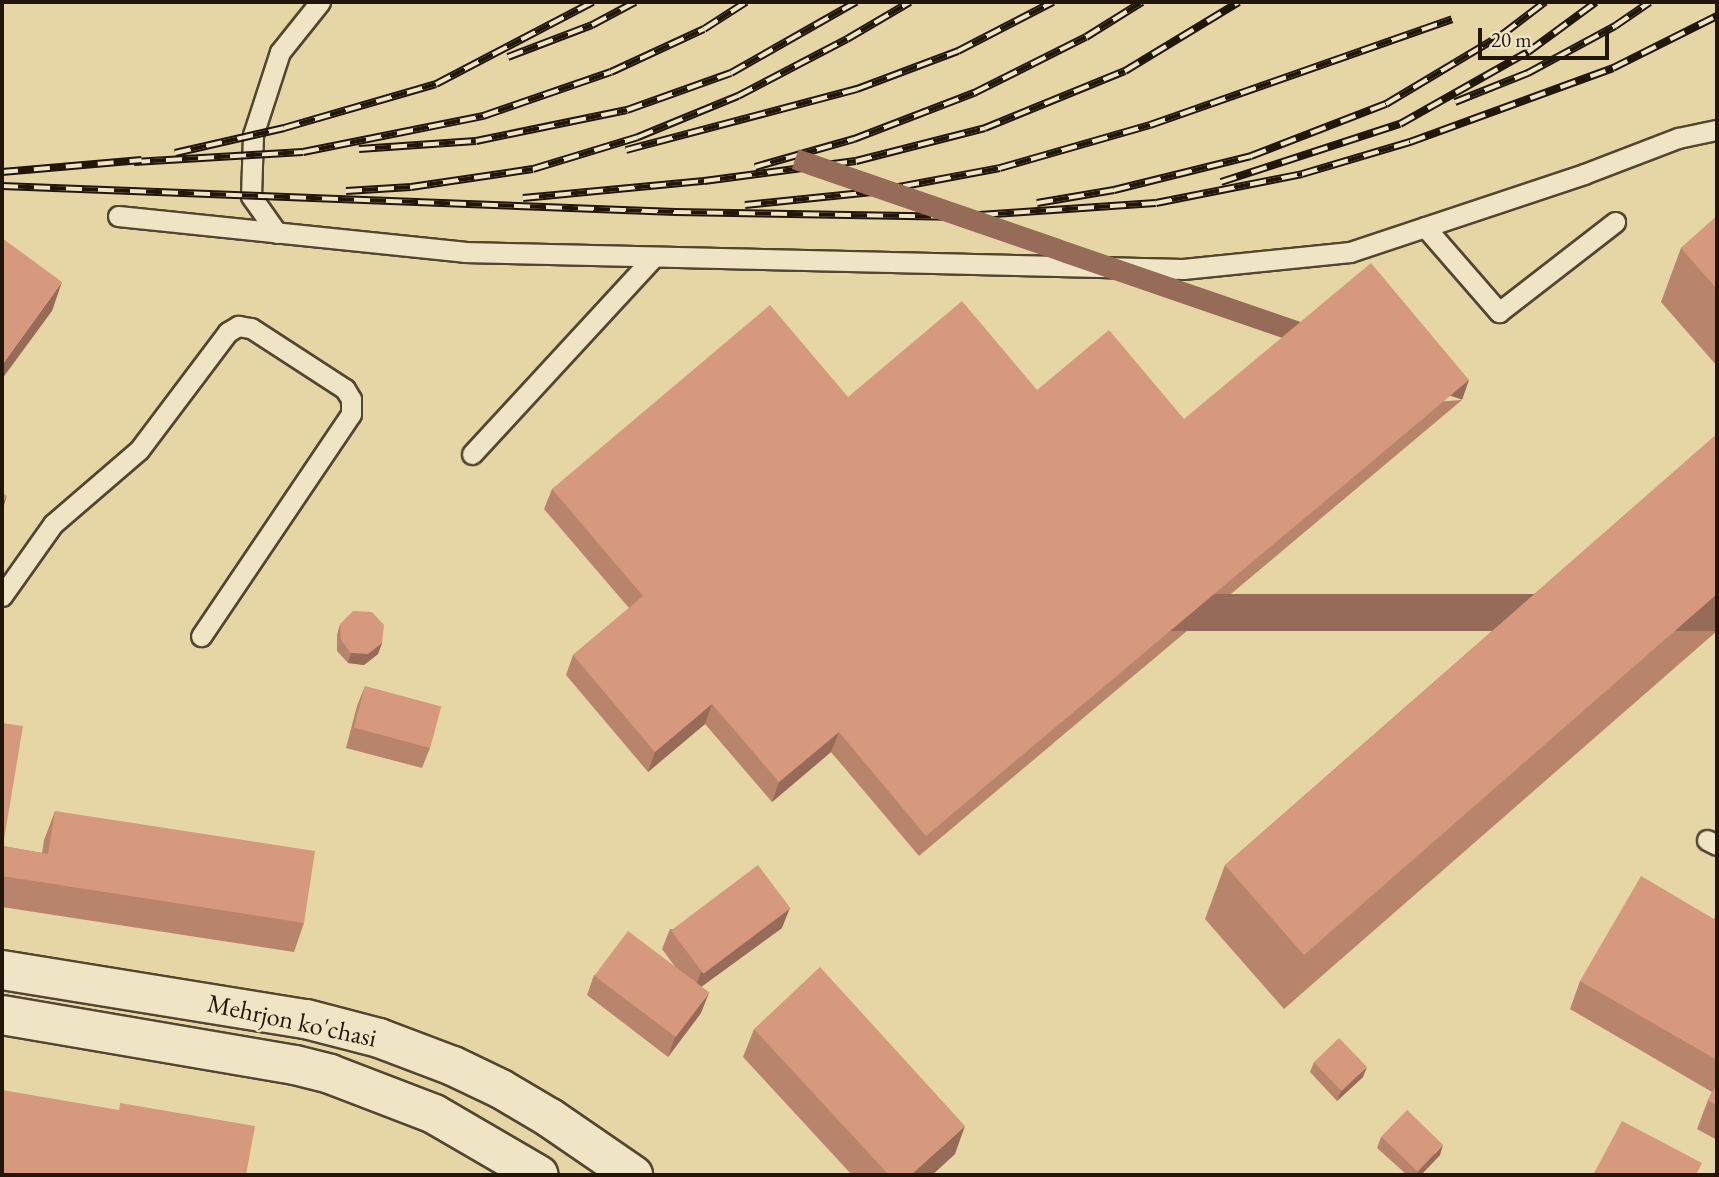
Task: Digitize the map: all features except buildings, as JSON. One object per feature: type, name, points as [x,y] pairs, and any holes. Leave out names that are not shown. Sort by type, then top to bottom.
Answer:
[{"type":"main road","name":"Mehrjon ko'chasi","points":[[2,970],[306,1019],[379,1038],[453,1066],[501,1090],[550,1118],[634,1175]]},
{"type":"main road","name":"Mehrjon ko'chasi","points":[[2,1015],[295,1065],[330,1074],[434,1114],[539,1175]]},
{"type":"lane","points":[[277,233],[251,196],[253,135],[280,52],[320,2]]},
{"type":"lane","points":[[118,216],[464,252],[1183,269],[1350,252],[1584,174],[1678,138],[1717,130]]},
{"type":"lane","points":[[1425,228],[1499,312],[1615,222]]},
{"type":"lane","points":[[472,454],[654,257]]},
{"type":"lane","points":[[2,596],[53,524],[139,450],[228,332],[238,326],[251,328],[345,388],[351,399],[351,414],[201,636]]},
{"type":"railway","points":[[175,153],[284,128],[436,84],[593,2]]},
{"type":"railway","points":[[508,57],[592,25],[635,2]]},
{"type":"railway","points":[[134,162],[303,152],[483,116],[611,72],[704,29],[746,2]]},
{"type":"railway","points":[[359,149],[476,141],[627,110],[731,73],[856,2]]},
{"type":"railway","points":[[346,191],[411,187],[533,169],[638,137],[738,96],[847,39],[910,2]]},
{"type":"railway","points":[[626,150],[857,89],[958,51],[1053,2]]},
{"type":"railway","points":[[755,167],[854,139],[974,93],[1086,37],[1142,2]]},
{"type":"railway","points":[[523,198],[704,181],[856,161],[985,128],[1125,71],[1239,2]]},
{"type":"railway","points":[[1037,203],[1114,190],[1251,156],[1386,104],[1503,34],[1545,2]]},
{"type":"railway","points":[[1221,182],[1400,124],[1528,52],[1596,2]]},
{"type":"railway","points":[[1455,102],[1528,73],[1615,26],[1650,2]]},
{"type":"railway","points":[[2,186],[675,212],[950,217],[1156,203],[1302,174],[1410,142],[1613,68],[1717,16]]},
{"type":"railway","points":[[745,205],[872,192],[1000,168],[1150,125],[1452,19]]},
{"type":"railway","points":[[2,172],[141,160]]}]
